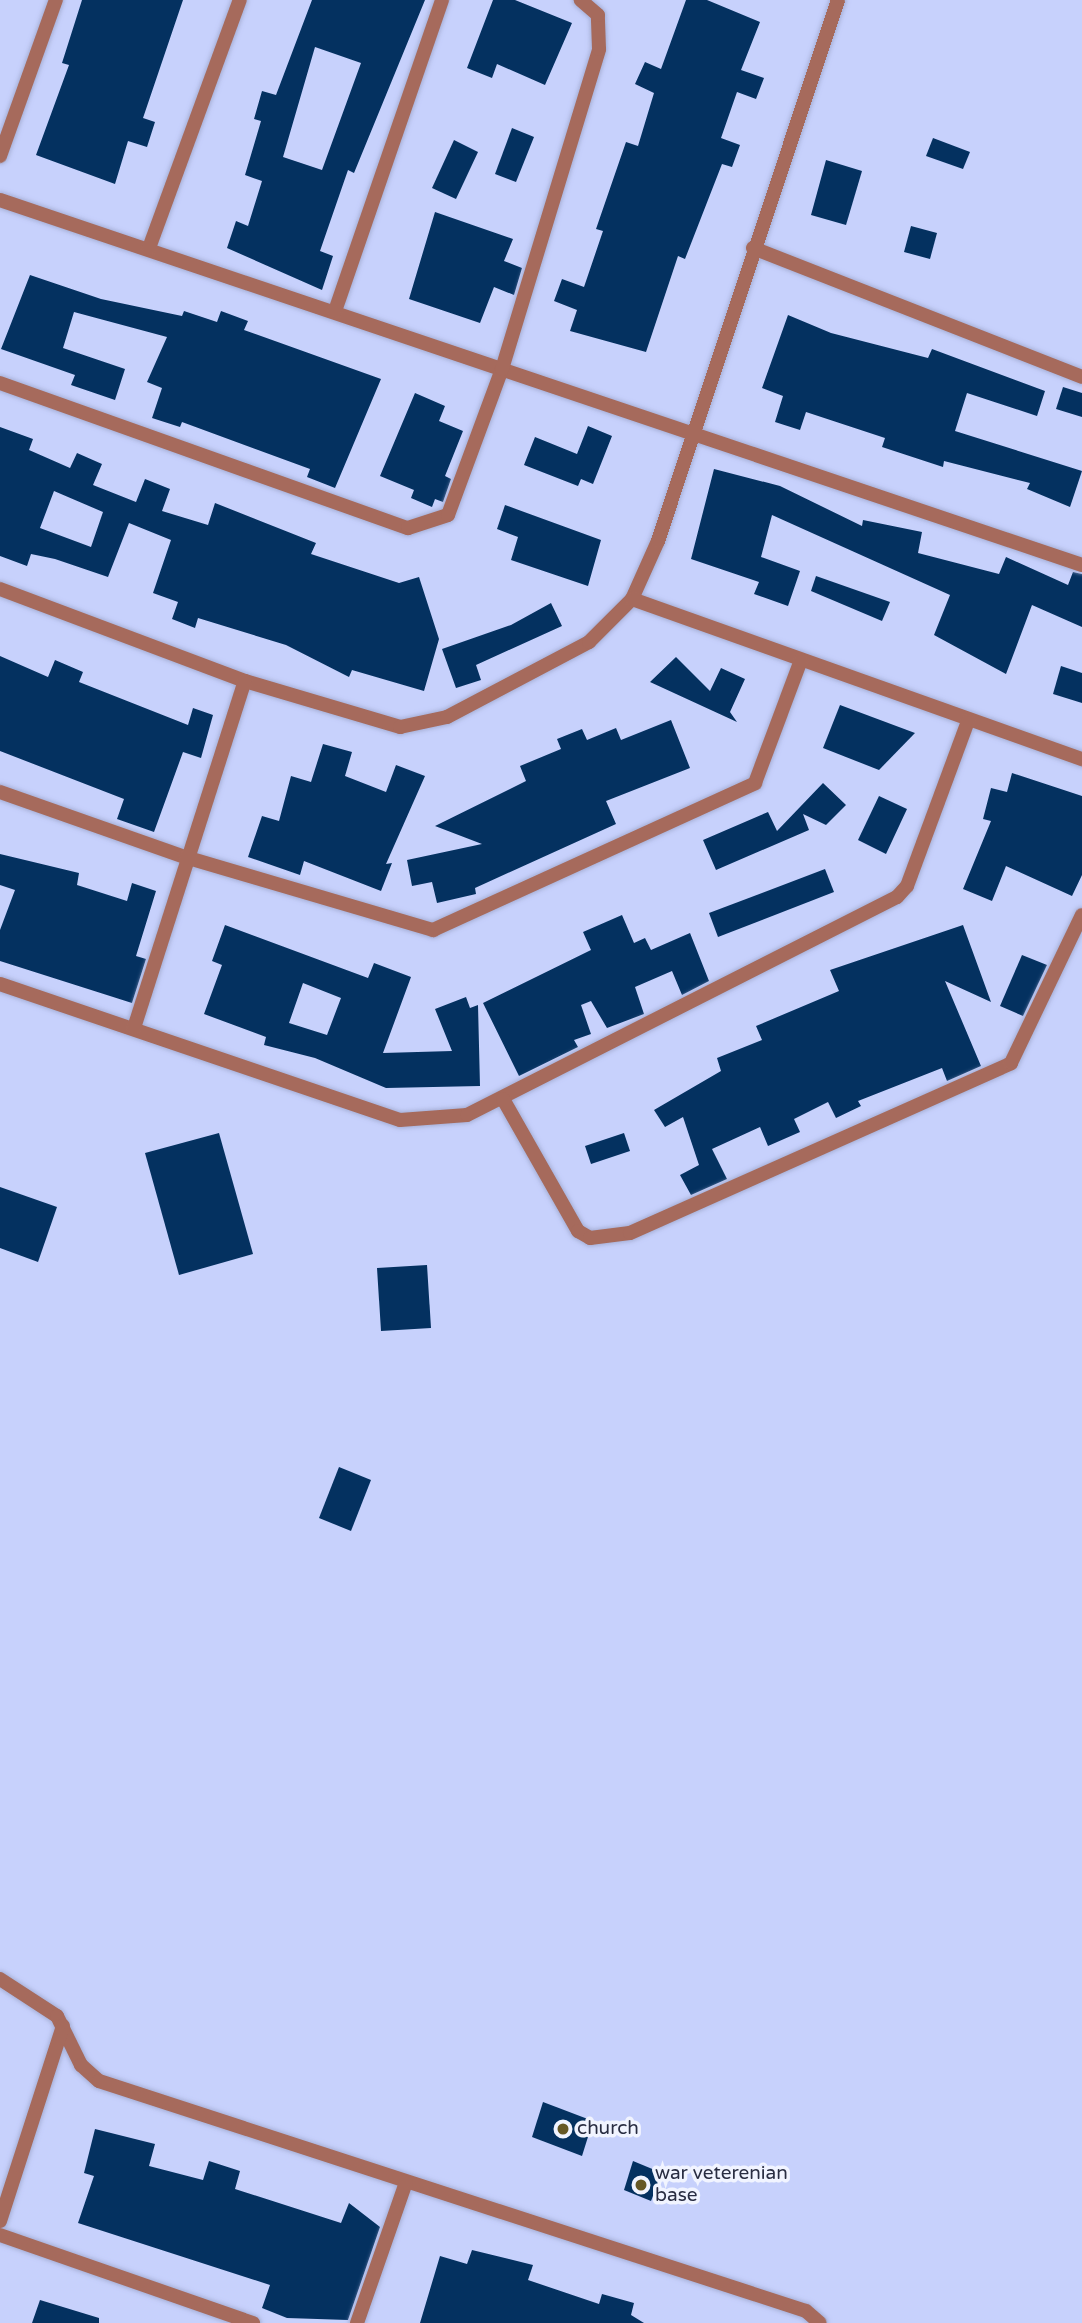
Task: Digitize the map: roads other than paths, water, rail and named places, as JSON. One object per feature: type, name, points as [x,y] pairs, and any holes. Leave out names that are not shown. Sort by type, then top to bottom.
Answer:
[{"type":"street","points":[[0,156],[56,0]]},
{"type":"street","points":[[149,248],[240,0]]},
{"type":"street","points":[[335,312],[442,0]]},
{"type":"street","points":[[0,383],[408,528],[448,515],[502,369],[601,38],[598,15],[581,0]]},
{"type":"street","points":[[0,589],[245,681],[400,727],[424,725],[589,642],[632,599],[658,541],[753,248],[838,0]]},
{"type":"street","points":[[0,200],[502,369],[694,429],[1082,565]]},
{"type":"street","points":[[753,248],[1082,377]]},
{"type":"street","points":[[632,599],[968,721],[1082,759]]},
{"type":"street","points":[[0,792],[185,857],[425,929],[449,925],[755,783],[802,660]]},
{"type":"street","points":[[134,1028],[185,857],[245,681]]},
{"type":"street","points":[[0,984],[400,1120],[451,1119],[503,1099],[897,897],[907,886],[968,721]]},
{"type":"street","points":[[503,1099],[578,1231],[590,1238],[630,1233],[1011,1063],[1082,915]]},
{"type":"street","points":[[0,1979],[33,1996],[62,2026],[81,2065],[99,2081],[806,2311],[820,2323]]},
{"type":"street","points":[[0,2221],[62,2026]]},
{"type":"street","points":[[357,2323],[406,2182]]},
{"type":"street","points":[[0,2235],[253,2323]]},
{"type":"place","name":"church","points":[[563,2129]]},
{"type":"place","name":"war veterenian base","points":[[641,2185]]}]
